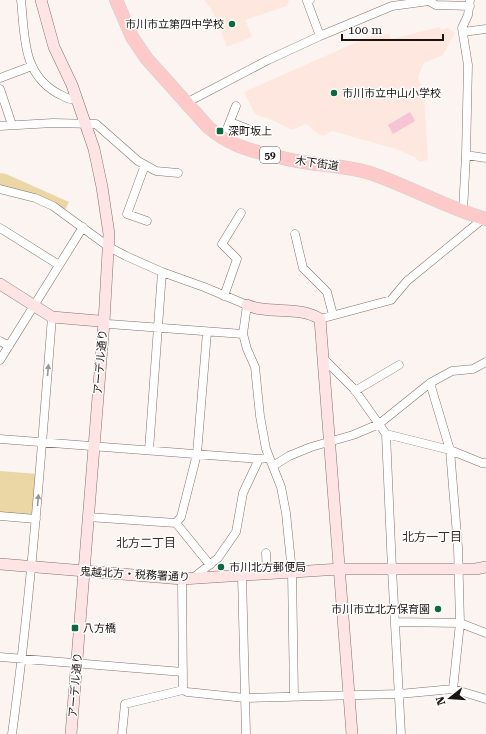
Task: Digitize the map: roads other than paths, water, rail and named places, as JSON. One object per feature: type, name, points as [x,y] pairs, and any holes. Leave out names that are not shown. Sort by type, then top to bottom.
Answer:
[{"type":"main road","name":"木下街道","points":[[116,0],[132,37],[147,59],[208,128],[223,139],[244,149],[300,162],[352,168],[371,173],[462,211],[485,218]]},
{"type":"street","points":[[21,0],[27,53],[35,73],[48,87],[71,100],[77,99]]},
{"type":"street","name":"アーデル通り","points":[[41,0],[54,47],[72,85],[94,149],[102,187],[109,234],[104,322],[71,734]]},
{"type":"street","points":[[310,0],[307,1],[320,36]]},
{"type":"street","points":[[186,103],[268,60],[320,36],[392,6],[404,2],[429,0],[436,5],[470,3],[468,15],[462,28],[468,65],[466,155],[462,211]]},
{"type":"street","points":[[463,32],[486,29]]},
{"type":"street","points":[[0,78],[32,66]]},
{"type":"street","points":[[0,88],[12,124]]},
{"type":"street","points":[[223,139],[236,106]]},
{"type":"street","points":[[230,122],[248,129]]},
{"type":"street","points":[[0,126],[12,124],[96,124],[138,161],[156,171],[178,173]]},
{"type":"street","points":[[466,155],[486,158]]},
{"type":"street","points":[[145,165],[127,214],[147,221]]},
{"type":"street","points":[[0,189],[35,198],[52,206],[109,247],[162,272],[247,305],[261,309],[312,314],[320,319]]},
{"type":"street","points":[[224,296],[237,259],[222,244],[241,213]]},
{"type":"street","points":[[320,319],[391,300],[407,281],[485,218]]},
{"type":"street","points":[[0,360],[83,227]]},
{"type":"street","points":[[0,228],[59,265]]},
{"type":"street","points":[[295,234],[303,268],[327,292],[332,315]]},
{"type":"street","points":[[149,450],[162,272]]},
{"type":"street","points":[[0,284],[52,318],[99,320],[109,324],[243,334]]},
{"type":"street","points":[[247,305],[243,334],[247,349],[255,367],[260,416],[269,458],[281,487],[286,512],[292,572],[294,696]]},
{"type":"street","points":[[12,734],[32,567],[52,318]]},
{"type":"street","points":[[320,319],[352,734]]},
{"type":"street","points":[[176,523],[181,517],[198,454],[207,332]]},
{"type":"street","points":[[0,341],[9,346]]},
{"type":"street","points":[[323,358],[355,391],[386,434],[401,734]]},
{"type":"street","points":[[273,466],[289,456],[329,441],[353,435],[378,424],[430,383],[452,371],[473,369],[486,362]]},
{"type":"street","points":[[355,391],[399,365]]},
{"type":"street","points":[[430,383],[450,450],[459,569],[460,623],[453,689]]},
{"type":"street","points":[[386,434],[450,450],[482,463],[486,463]]},
{"type":"street","points":[[0,439],[259,459],[269,458]]},
{"type":"street","points":[[183,690],[187,578],[210,565],[218,558],[236,532],[243,493],[259,459]]},
{"type":"street","points":[[0,516],[36,519]]},
{"type":"street","points":[[88,517],[176,523],[210,565]]},
{"type":"street","points":[[266,553],[267,573]]},
{"type":"street","name":"鬼越北方・税務署通り","points":[[0,564],[187,578],[340,569],[392,570],[486,567]]},
{"type":"street","points":[[242,575],[246,734]]},
{"type":"street","points":[[395,622],[460,623],[486,633]]},
{"type":"street","points":[[0,656],[183,672]]},
{"type":"street","points":[[122,734],[125,704],[183,690],[187,692],[245,698],[399,694],[453,689],[486,699]]},
{"type":"place","name":"市川市立第四中学校","points":[[232,24]]},
{"type":"place","name":"市川市立中山小学校","points":[[334,93]]},
{"type":"place","name":"深町坂上","points":[[220,131]]},
{"type":"place","name":"市川北方郵便局","points":[[221,567]]},
{"type":"place","name":"市川市立北方保育園","points":[[438,609]]},
{"type":"place","name":"八方橋","points":[[75,628]]},
{"type":"district","name":"北方一丁目","points":[[432,537]]},
{"type":"district","name":"北方二丁目","points":[[146,543]]}]
